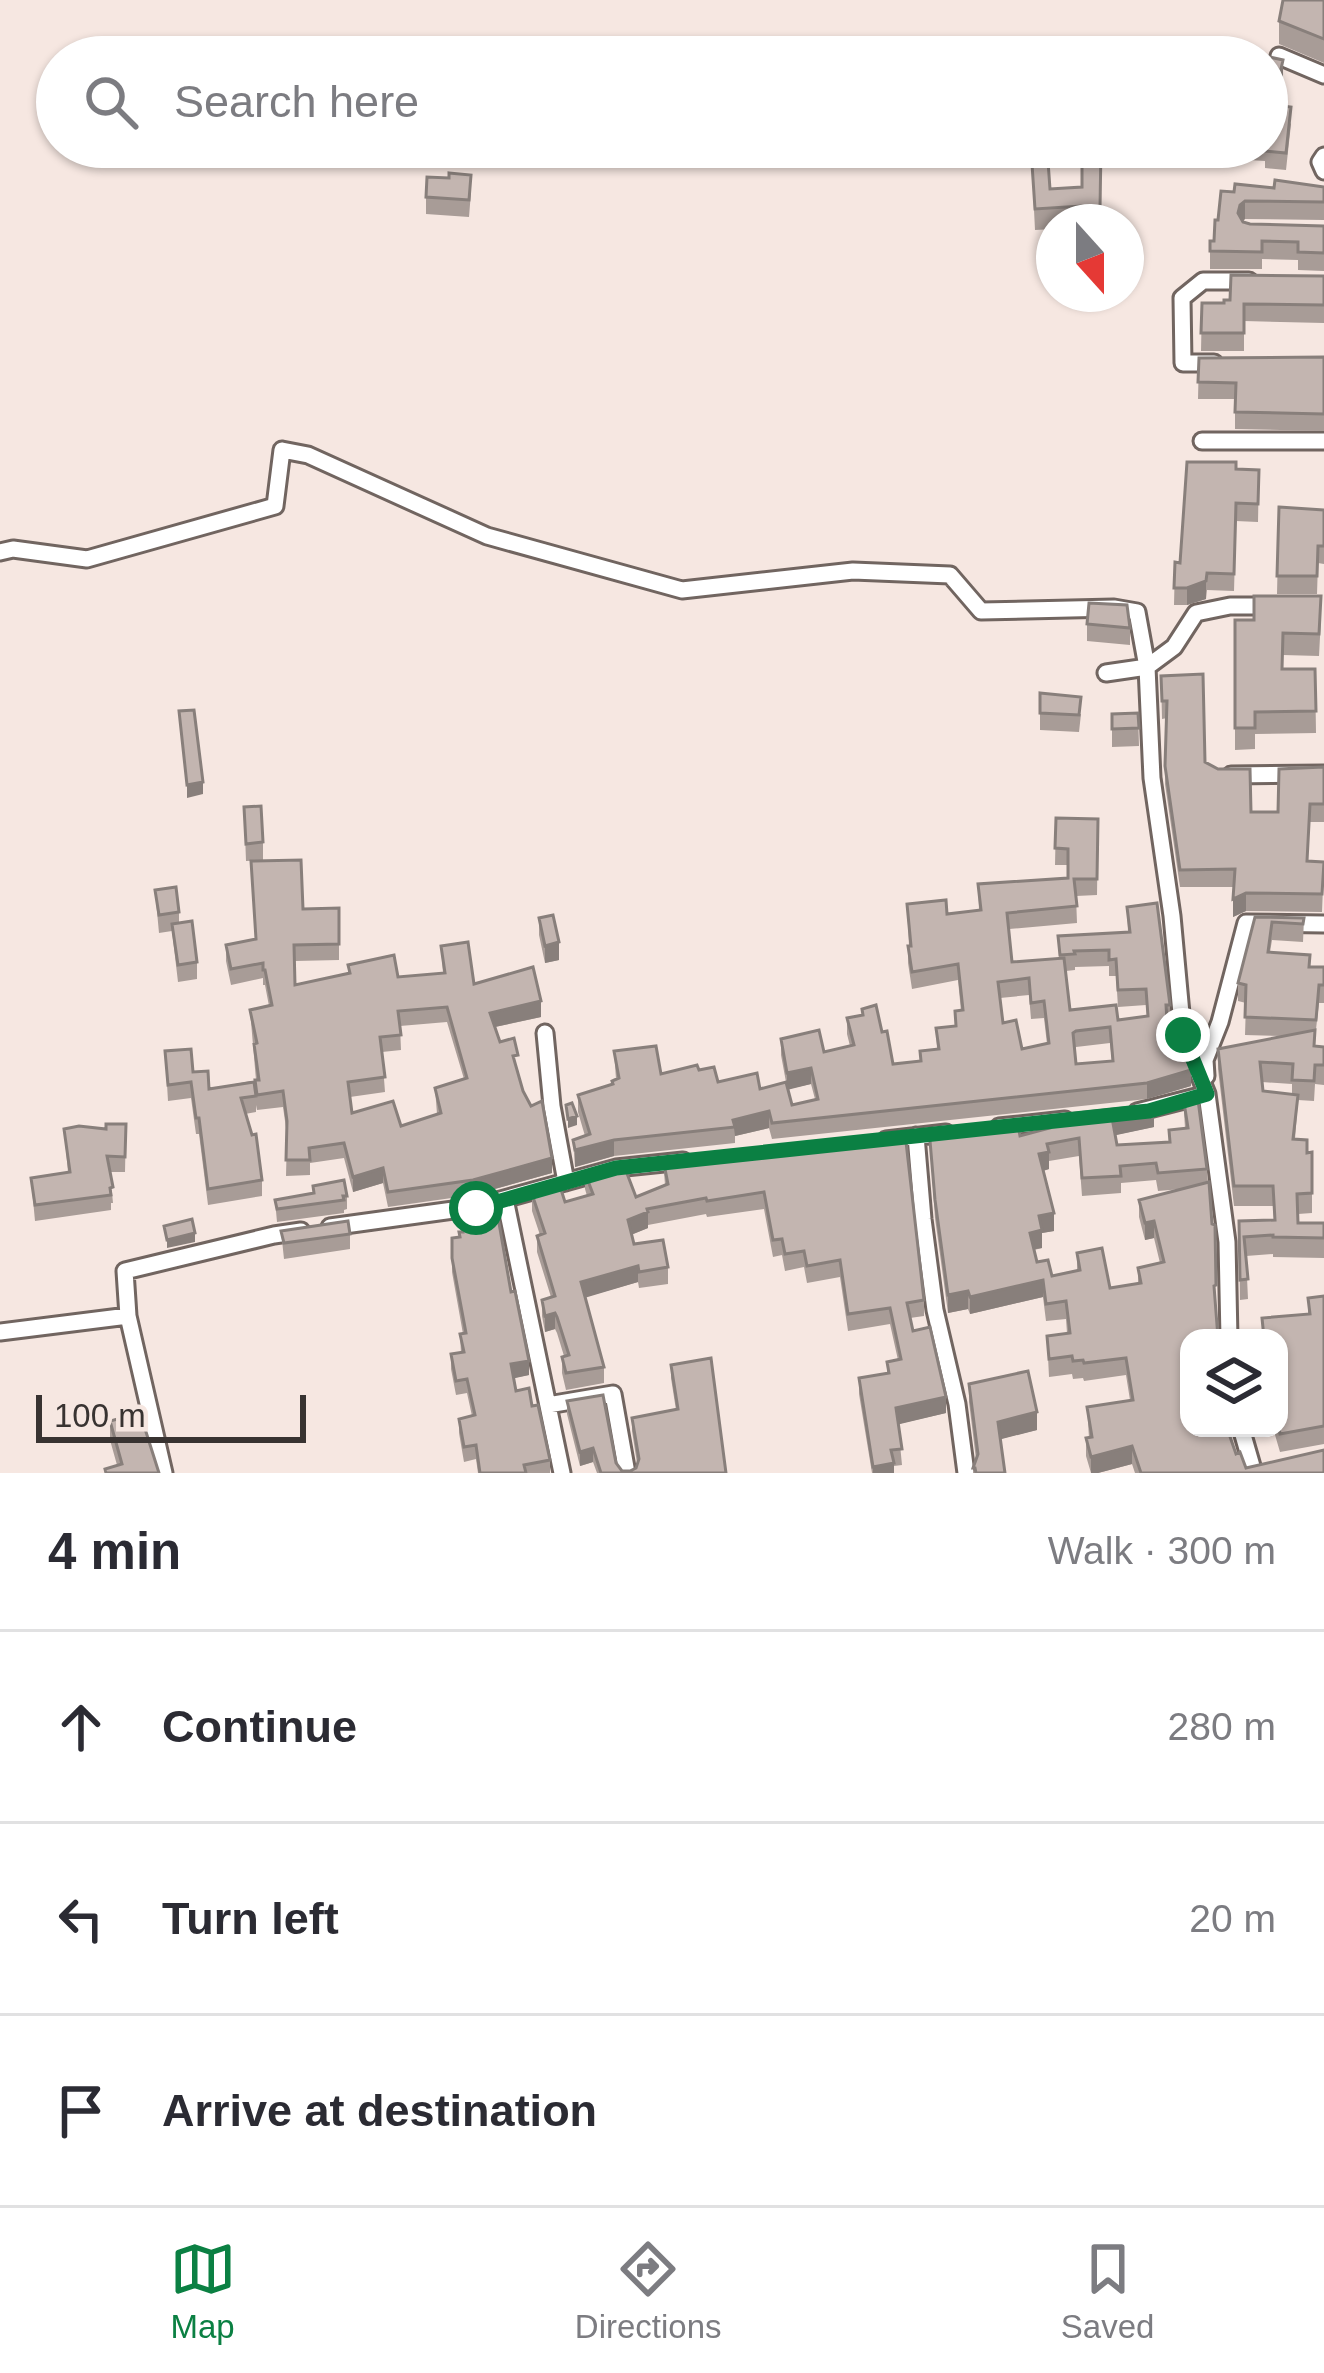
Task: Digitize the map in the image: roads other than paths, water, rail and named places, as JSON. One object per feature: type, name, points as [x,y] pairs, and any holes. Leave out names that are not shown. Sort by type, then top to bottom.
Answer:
[{"type":"street","points":[[1288,60],[1324,76]]},
{"type":"street","points":[[1324,156],[1320,162],[1324,171]]},
{"type":"street","points":[[1230,363],[1183,363],[1182,298],[1203,281],[1263,281]]},
{"type":"street","points":[[1202,441],[1324,441]]},
{"type":"street","points":[[0,552],[87,559],[274,506],[282,450],[308,455],[487,536],[682,590],[854,571],[950,575],[981,611],[1114,608],[1137,612],[1147,667],[1152,778],[1183,1035],[1207,1094]]},
{"type":"street","points":[[1106,673],[1147,667],[1174,647],[1196,613],[1230,606],[1300,606]]},
{"type":"street","points":[[1219,775],[1324,774]]},
{"type":"street","points":[[1229,1329],[1227,1242],[1205,1060],[1246,923],[1324,924]]},
{"type":"street","points":[[545,1033],[551,1106],[566,1182]]},
{"type":"street","points":[[1126,1113],[1207,1094]]},
{"type":"street","points":[[986,1128],[1079,1118]]},
{"type":"street","points":[[876,1142],[962,1131]]},
{"type":"street","points":[[916,1136],[935,1310],[957,1405],[966,1473]]},
{"type":"street","points":[[164,1473],[128,1316],[125,1271],[274,1234],[476,1208],[616,1168],[711,1159]]},
{"type":"street","points":[[505,1199],[562,1473]]},
{"type":"street","points":[[0,1332],[128,1316]]},
{"type":"street","points":[[548,1405],[613,1394],[627,1473]]},
{"type":"street","points":[[1245,1437],[1259,1470]]}]
